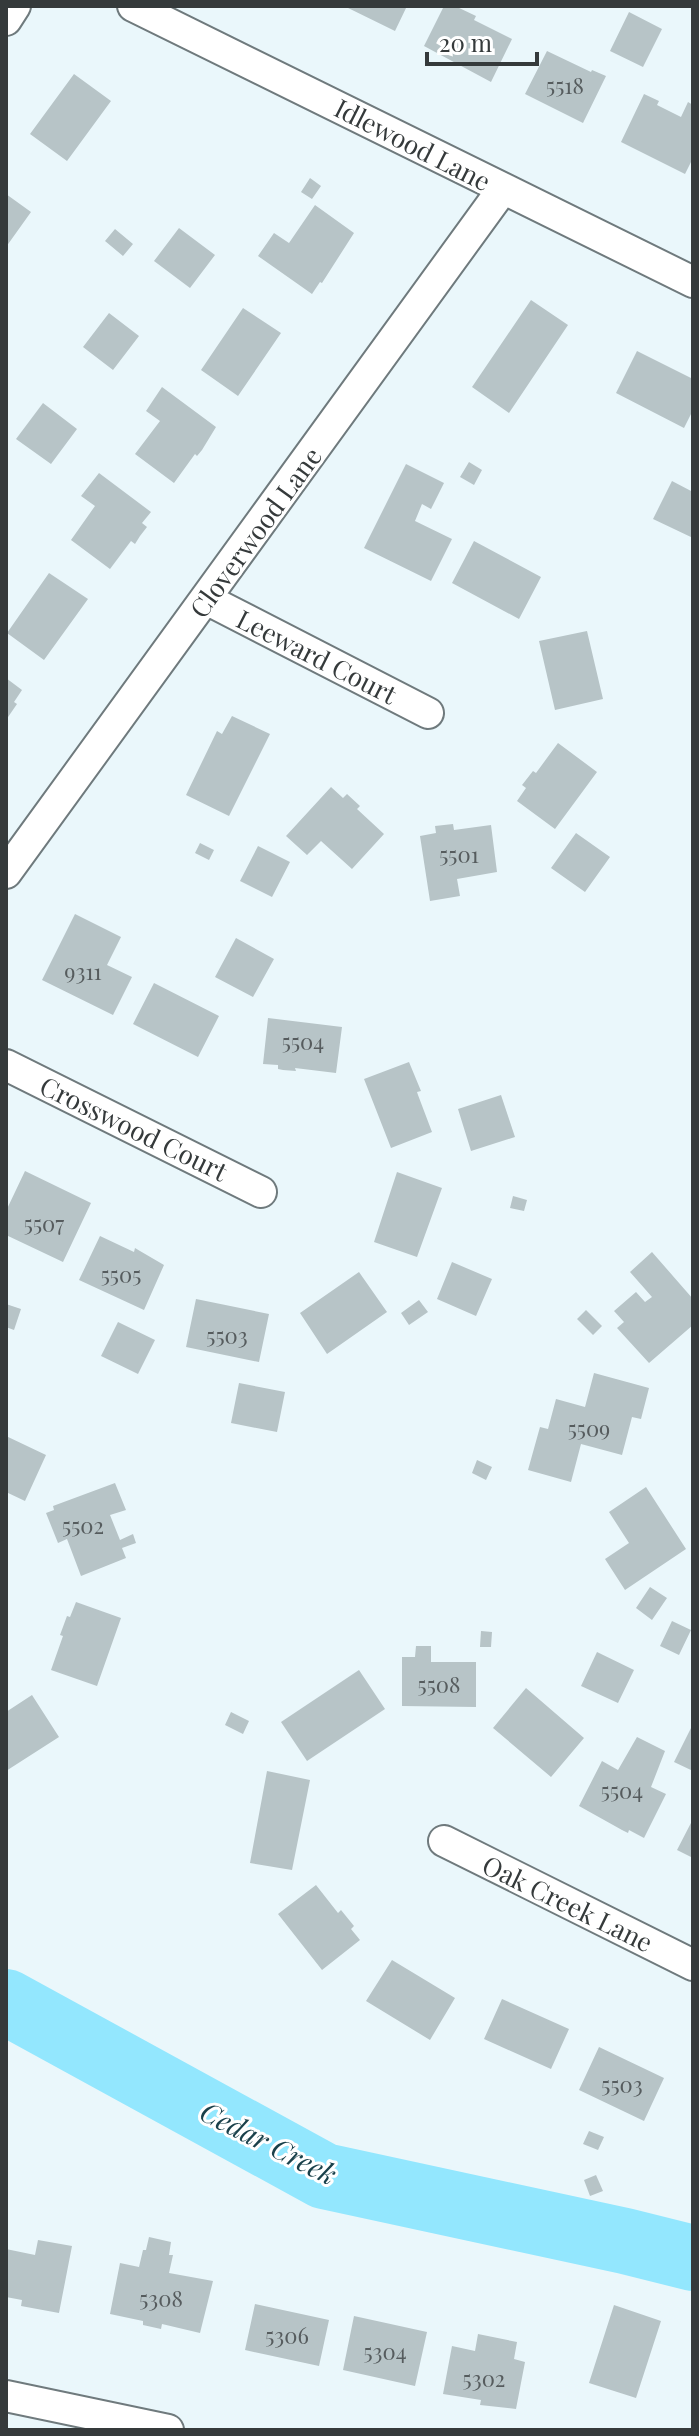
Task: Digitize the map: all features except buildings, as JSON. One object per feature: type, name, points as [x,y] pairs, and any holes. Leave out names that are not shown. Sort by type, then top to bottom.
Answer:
[{"type":"street","points":[[6,20],[15,6]]},
{"type":"street","name":"Idlewood Lane","points":[[133,6],[693,282]]},
{"type":"street","name":"Cloverwood Lane","points":[[6,873],[502,190]]},
{"type":"street","name":"Leeward Court","points":[[206,599],[428,713]]},
{"type":"street","name":"Crosswood Court","points":[[6,1065],[261,1192]]},
{"type":"street","name":"Oak Creek Lane","points":[[444,1841],[693,1965]]},
{"type":"street","points":[[6,2396],[138,2427],[168,2430]]},
{"type":"waterway","name":"Cedar Creek","points":[[6,2002],[324,2176],[693,2258]]}]
